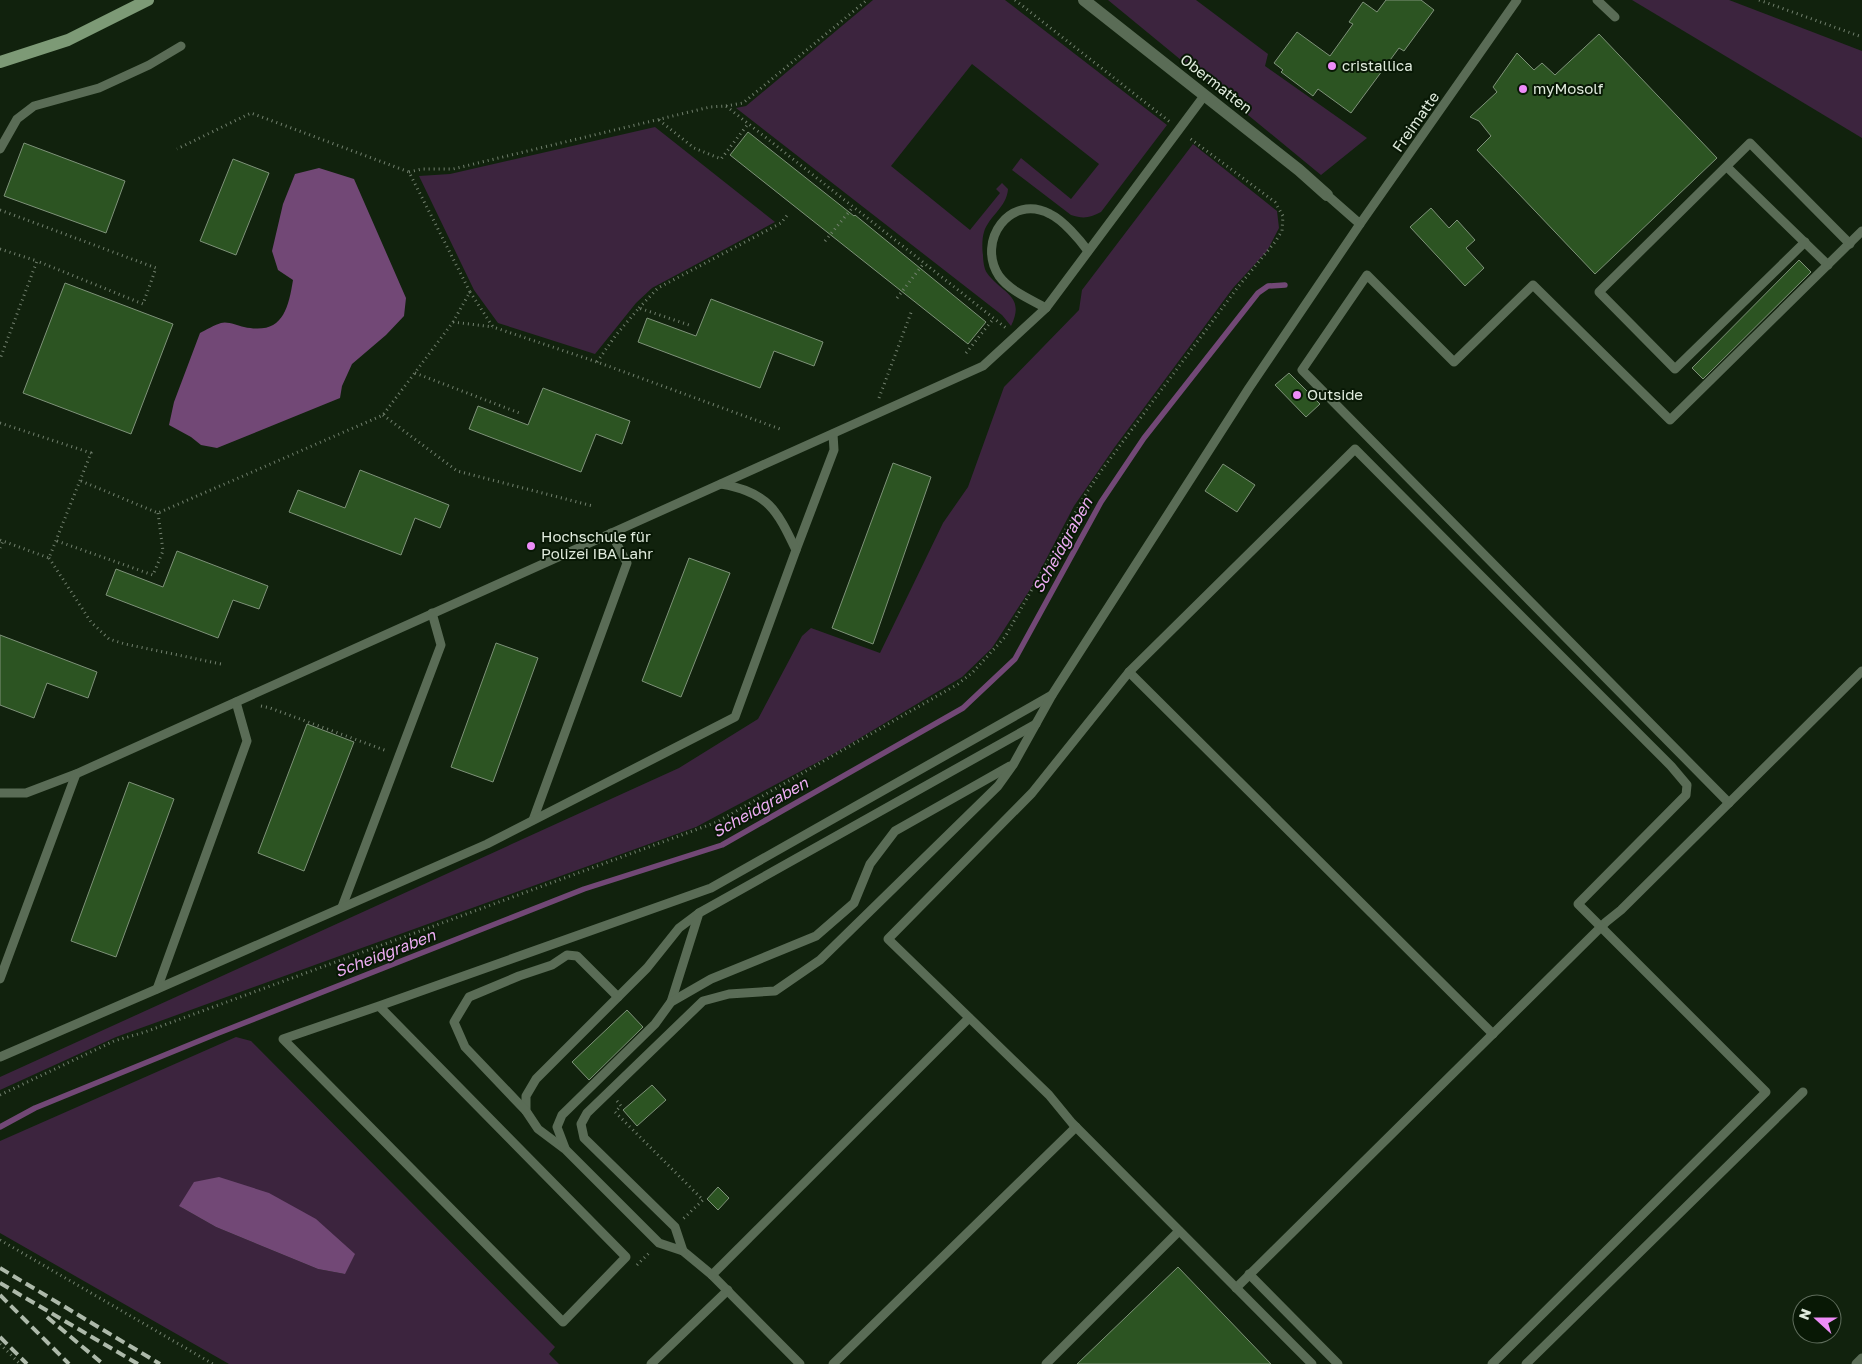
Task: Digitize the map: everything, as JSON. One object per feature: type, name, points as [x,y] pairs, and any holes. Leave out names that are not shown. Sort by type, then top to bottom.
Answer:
[{"type":"street","points":[[0,62],[68,40],[148,0]]},
{"type":"street","name":"Obermatten","points":[[1084,0],[1299,170],[1327,195]]},
{"type":"lane","name":"Freimatte","points":[[683,1251],[674,1228],[584,1138],[581,1124],[587,1113],[703,1001],[729,994],[775,991],[820,960],[998,786],[1052,695],[1249,388],[1360,224],[1517,0]]},
{"type":"lane","points":[[1597,0],[1615,16]]},
{"type":"lane","points":[[0,149],[17,119],[34,106],[69,98],[99,88],[149,65],[181,46]]},
{"type":"lane","points":[[0,793],[26,793],[76,774],[983,366],[1046,308],[1204,96]]},
{"type":"lane","points":[[1804,242],[1675,369],[1599,292],[1750,143],[1850,244]]},
{"type":"lane","points":[[1727,167],[1828,265]]},
{"type":"lane","points":[[1327,195],[1360,224]]},
{"type":"lane","points":[[1046,308],[1016,291],[998,275],[991,251],[998,228],[1007,216],[1023,208],[1042,210],[1052,214],[1082,242],[1088,251]]},
{"type":"lane","points":[[1729,803],[1302,370],[1367,275],[1454,362],[1533,285],[1670,420],[1862,231]]},
{"type":"lane","points":[[0,1057],[487,844],[735,718],[834,450],[833,434]]},
{"type":"lane","points":[[1312,1364],[1076,1127],[1049,1096],[888,939],[1032,793],[1129,672],[1355,449],[1687,785],[1686,795],[1578,904],[1766,1092],[1492,1364]]},
{"type":"lane","points":[[721,484],[743,488],[764,500],[779,516],[796,550]]},
{"type":"lane","points":[[533,820],[627,563],[611,533]]},
{"type":"lane","points":[[342,907],[441,645],[432,614]]},
{"type":"lane","points":[[1236,1288],[1862,671]]},
{"type":"lane","points":[[1129,672],[1493,1034]]},
{"type":"lane","points":[[379,1006],[626,1257],[563,1322],[284,1039],[711,888],[1052,695]]},
{"type":"lane","points":[[157,989],[247,741],[236,702]]},
{"type":"lane","points":[[526,1111],[526,1096],[536,1079],[647,968],[679,928],[699,913],[1036,724]]},
{"type":"lane","points":[[671,1002],[711,979],[816,936],[854,903],[870,864],[895,831],[1012,765]]},
{"type":"lane","points":[[0,979],[76,774]]},
{"type":"lane","points":[[566,1150],[557,1127],[562,1115],[655,1024],[671,1002],[699,913]]},
{"type":"lane","points":[[618,997],[577,956],[567,954],[552,965],[468,997],[454,1022],[465,1046],[526,1111],[538,1129],[566,1150],[659,1243],[683,1251],[712,1275],[800,1364]]},
{"type":"lane","points":[[712,1275],[969,1018]]},
{"type":"lane","points":[[1526,1364],[1803,1092]]},
{"type":"lane","points":[[833,1364],[1076,1127]]},
{"type":"lane","points":[[1046,1364],[1179,1231]]},
{"type":"lane","points":[[1249,1274],[1338,1364]]},
{"type":"lane","points":[[651,1364],[728,1290]]},
{"type":"lane","points":[[1296,1364],[1304,1356]]},
{"type":"lane","points":[[1856,1364],[1862,1358]]},
{"type":"path","points":[[177,149],[251,113],[409,172],[422,169],[453,168],[710,107],[742,103],[867,0]]},
{"type":"path","points":[[0,1095],[114,1041],[145,1032],[717,822],[958,684],[973,672],[1005,637],[1087,492],[1101,471],[1238,287],[1275,242],[1282,231],[1283,216],[1275,202],[1015,0]]},
{"type":"path","points":[[1759,0],[1862,37]]},
{"type":"path","points":[[726,106],[1016,336]]},
{"type":"path","points":[[659,120],[694,148],[721,159],[748,124]]},
{"type":"path","points":[[409,172],[470,292],[494,327]]},
{"type":"path","points":[[825,241],[853,207]]},
{"type":"path","points":[[0,210],[156,268],[143,304],[36,261],[0,249]]},
{"type":"path","points":[[597,362],[616,335],[658,288],[781,223],[789,213]]},
{"type":"path","points":[[0,359],[36,261]]},
{"type":"path","points":[[896,298],[924,263]]},
{"type":"path","points":[[81,481],[158,513],[383,416],[453,322],[470,292]]},
{"type":"path","points":[[639,308],[692,326]]},
{"type":"path","points":[[872,416],[912,310]]},
{"type":"path","points":[[966,353],[994,318]]},
{"type":"path","points":[[453,322],[494,327],[597,362],[780,429]]},
{"type":"path","points":[[415,373],[522,414]]},
{"type":"path","points":[[383,416],[456,471],[592,506]]},
{"type":"path","points":[[0,423],[91,453],[49,558]]},
{"type":"path","points":[[57,541],[152,576],[163,551],[158,513]]},
{"type":"path","points":[[0,548],[1,540],[49,558],[91,622],[109,639],[221,664]]},
{"type":"path","points":[[236,702],[270,708],[399,755]]},
{"type":"path","points":[[0,1240],[213,1364]]},
{"type":"path","points":[[0,1344],[20,1364]]},
{"type":"shaded area","points":[[873,0],[1005,0],[1167,125],[1101,212],[1086,217],[1071,215],[1012,170],[1021,158],[1071,199],[1099,164],[972,64],[891,166],[970,230],[1000,193],[996,189],[1002,183],[1008,189],[1005,201],[986,226],[982,247],[986,271],[1014,301],[1016,308],[1011,326],[1002,315],[736,108],[746,106]]},
{"type":"shaded area","points":[[1108,0],[1196,0],[1268,54],[1265,66],[1367,138],[1321,175]]},
{"type":"shaded area","points":[[1632,0],[1729,0],[1862,51],[1862,138]]},
{"type":"shaded area","points":[[655,127],[775,222],[652,288],[636,303],[595,354],[498,323],[474,290],[419,176],[450,174]]},
{"type":"shaded area","points":[[1193,144],[1277,211],[1279,228],[1267,251],[1233,288],[1114,448],[1074,506],[1031,588],[992,648],[962,677],[833,754],[696,827],[116,1037],[0,1090],[0,1077],[679,768],[758,719],[802,636],[811,628],[880,653],[943,523],[968,487],[1004,387],[1079,310],[1082,290]]},
{"type":"shaded area","points":[[319,168],[354,179],[406,298],[404,316],[386,335],[352,364],[342,386],[340,398],[217,448],[201,445],[169,425],[174,402],[200,333],[223,323],[257,329],[267,328],[281,318],[288,302],[293,280],[278,270],[272,251],[283,204],[295,174]]},
{"type":"shaded area","points":[[236,1037],[251,1041],[555,1347],[549,1354],[559,1364],[229,1364],[0,1233],[0,1141]],"holes":[[[179,1206],[345,1274],[318,1269],[216,1227]]]},
{"type":"shaded area","points":[[219,1177],[269,1193],[316,1219],[355,1254],[345,1274],[318,1269],[216,1227],[179,1206],[194,1182]]},
{"type":"building","name":"cristallica","points":[[1386,0],[1421,0],[1434,10],[1404,51],[1399,48],[1351,113],[1318,89],[1313,96],[1281,72],[1283,70],[1274,63],[1297,32],[1330,56],[1353,24],[1349,22],[1363,2],[1377,12]]},
{"type":"building","points":[[1599,34],[1717,158],[1595,274],[1477,150],[1491,136],[1479,121],[1470,117],[1497,92],[1493,87],[1517,53],[1534,70],[1542,63],[1555,75]]},
{"type":"building","points":[[748,132],[855,215],[986,322],[968,344],[730,155]]},
{"type":"building","points":[[24,143],[125,181],[106,233],[4,196]]},
{"type":"building","points":[[233,159],[269,173],[236,255],[200,241]]},
{"type":"building","points":[[1431,208],[1449,228],[1457,220],[1475,240],[1466,248],[1484,268],[1465,286],[1410,227]]},
{"type":"building","points":[[1799,260],[1811,272],[1703,379],[1692,368]]},
{"type":"building","points":[[65,283],[173,324],[131,434],[23,393]]},
{"type":"building","points":[[711,299],[823,342],[814,366],[774,351],[760,388],[638,342],[647,318],[696,336]]},
{"type":"building","name":"Outside","points":[[1289,373],[1320,404],[1306,417],[1275,385]]},
{"type":"building","points":[[543,388],[630,421],[622,444],[596,434],[581,472],[469,429],[478,406],[528,425]]},
{"type":"building","points":[[893,463],[931,477],[873,644],[832,628]]},
{"type":"building","points":[[1223,464],[1255,485],[1237,512],[1205,491]]},
{"type":"building","points":[[360,470],[449,505],[440,528],[415,518],[401,555],[289,512],[298,490],[345,508]]},
{"type":"building","points":[[177,551],[268,586],[259,609],[233,600],[218,638],[106,595],[116,569],[163,587]]},
{"type":"building","points":[[689,558],[730,573],[681,697],[642,681]]},
{"type":"building","points":[[0,635],[97,672],[88,698],[47,683],[34,718],[0,705]]},
{"type":"building","points":[[496,643],[538,658],[493,782],[451,767]]},
{"type":"building","points":[[307,724],[354,742],[304,871],[258,853]]},
{"type":"building","points":[[129,782],[174,799],[116,957],[71,941]]},
{"type":"building","points":[[627,1010],[643,1027],[589,1080],[572,1062]]},
{"type":"building","points":[[652,1085],[666,1100],[637,1126],[623,1110]]},
{"type":"building","points":[[718,1187],[729,1198],[718,1210],[707,1199]]},
{"type":"building","points":[[1178,1267],[1271,1364],[1077,1364]]},
{"type":"waterway","name":"Scheidgraben","points":[[0,1127],[35,1108],[216,1034],[584,889],[722,845],[963,708],[1015,659],[1101,502],[1144,438],[1258,293],[1268,286],[1285,285]]},
{"type":"railway","points":[[0,1268],[160,1364]]},
{"type":"railway","points":[[0,1283],[138,1364]]},
{"type":"railway","points":[[0,1295],[69,1364]]},
{"type":"railway","points":[[47,1317],[103,1364]]},
{"type":"railway","points":[[0,1337],[27,1364]]},
{"type":"place","name":"cristallica","points":[[1332,66]]},
{"type":"place","name":"myMosolf","points":[[1523,89]]},
{"type":"place","name":"Outside","points":[[1297,395]]},
{"type":"place","name":"Hochschule für Polizei IBA Lahr","points":[[531,546]]}]
